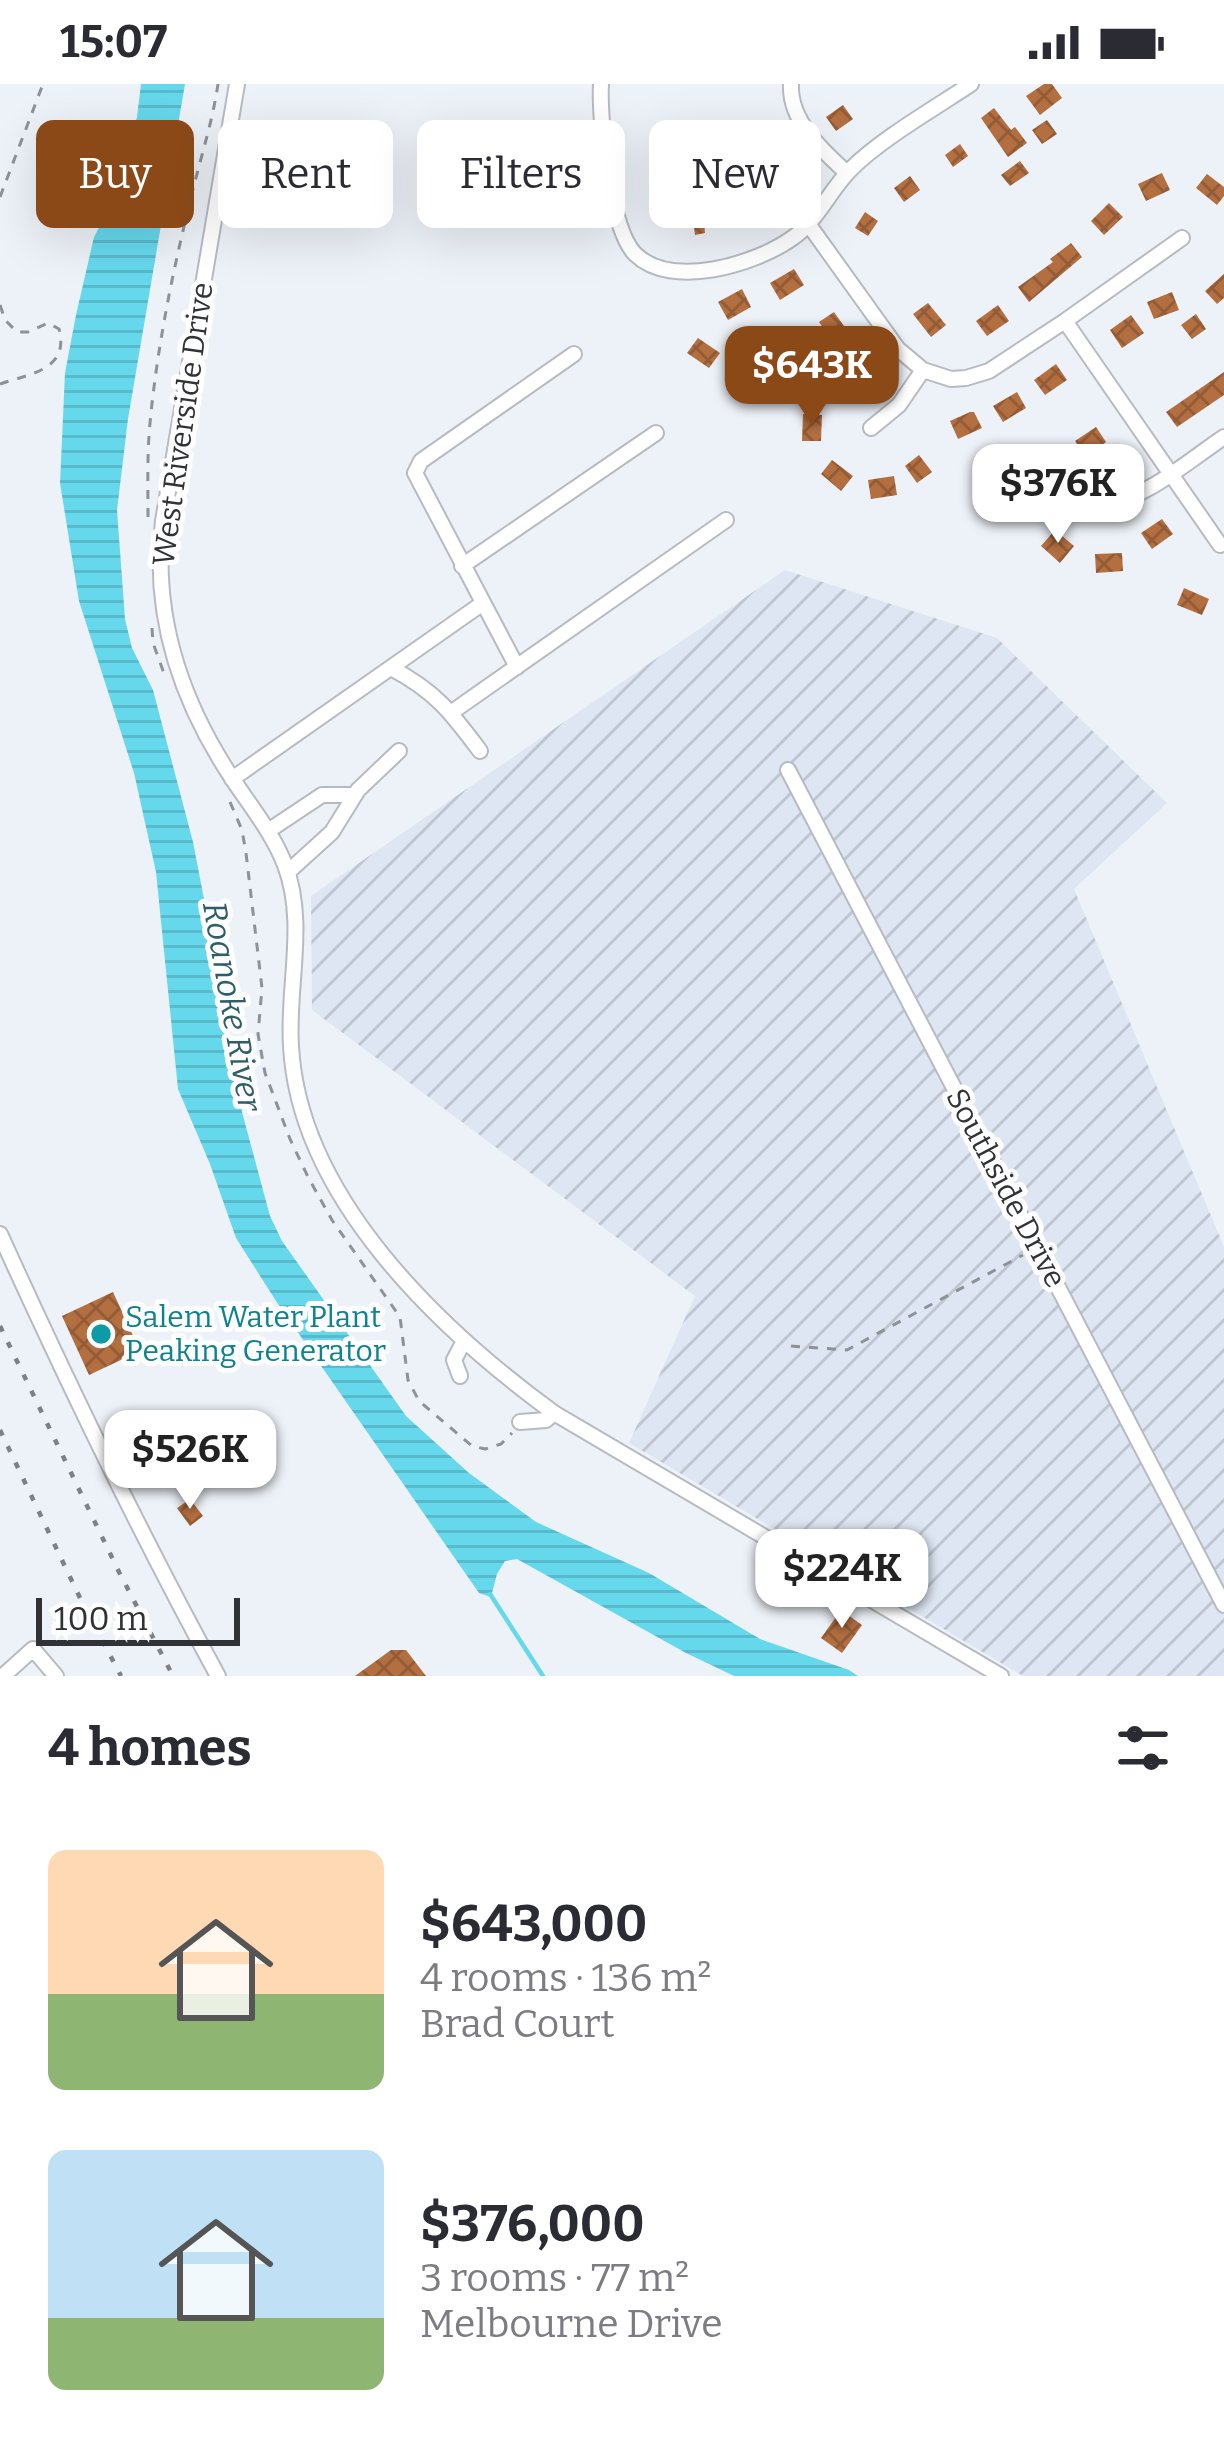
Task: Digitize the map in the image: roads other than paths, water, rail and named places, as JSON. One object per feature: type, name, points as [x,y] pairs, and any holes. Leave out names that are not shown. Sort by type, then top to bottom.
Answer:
[{"type":"street","name":"West Riverside Drive","points":[[237,84],[164,521],[160,572],[167,634],[183,687],[216,754],[268,831],[288,872],[295,910],[290,1042],[305,1123],[333,1180],[376,1246],[418,1296],[511,1382],[554,1413],[1001,1676]]},
{"type":"street","points":[[601,84],[602,136],[620,226],[628,245],[647,263],[682,271],[726,267],[779,247],[805,228]]},
{"type":"street","points":[[791,84],[790,96],[806,130],[847,173]]},
{"type":"street","points":[[821,209],[847,173],[971,84]]},
{"type":"street","points":[[811,228],[898,349],[923,370],[951,379],[979,375],[1182,238]]},
{"type":"street","points":[[1065,321],[1220,545]]},
{"type":"street","points":[[517,667],[415,473],[416,466],[574,354]]},
{"type":"street","points":[[872,428],[899,404],[923,370]]},
{"type":"street","points":[[462,566],[656,433]]},
{"type":"street","points":[[1102,504],[1130,498],[1224,437]]},
{"type":"street","points":[[452,712],[726,520]]},
{"type":"street","points":[[232,779],[483,603]]},
{"type":"street","points":[[391,668],[452,712],[480,751]]},
{"type":"street","points":[[288,872],[332,832],[355,795],[398,751]]},
{"type":"street","name":"Southside Drive","points":[[788,770],[1224,1605]]},
{"type":"street","points":[[268,831],[322,795],[355,795]]},
{"type":"street","points":[[0,1234],[158,1564],[218,1676]]},
{"type":"street","points":[[460,1376],[454,1360],[464,1341]]},
{"type":"street","points":[[520,1422],[546,1420],[554,1413]]},
{"type":"street","points":[[3,1676],[33,1649],[56,1676]]},
{"type":"water","points":[[141,84],[185,84],[179,120],[137,117]]},
{"type":"water","points":[[99,228],[160,228],[117,510],[125,619],[132,648],[153,690],[193,842],[242,1112],[270,1216],[282,1241],[406,1416],[469,1473],[536,1522],[649,1573],[760,1639],[858,1676],[734,1676],[517,1559],[505,1561],[491,1597],[479,1593],[236,1238],[178,1089],[156,872],[134,773],[79,601],[60,483],[65,373]]},
{"type":"waterway","points":[[490,1594],[543,1676]]},
{"type":"railway","points":[[0,1326],[173,1676]]},
{"type":"railway","points":[[0,1430],[121,1676]]},
{"type":"place","name":"Salem Water Plant Peaking Generator","points":[[101,1334]]},
{"type":"water label","name":"Roanoke River","points":[[233,1006]]}]
